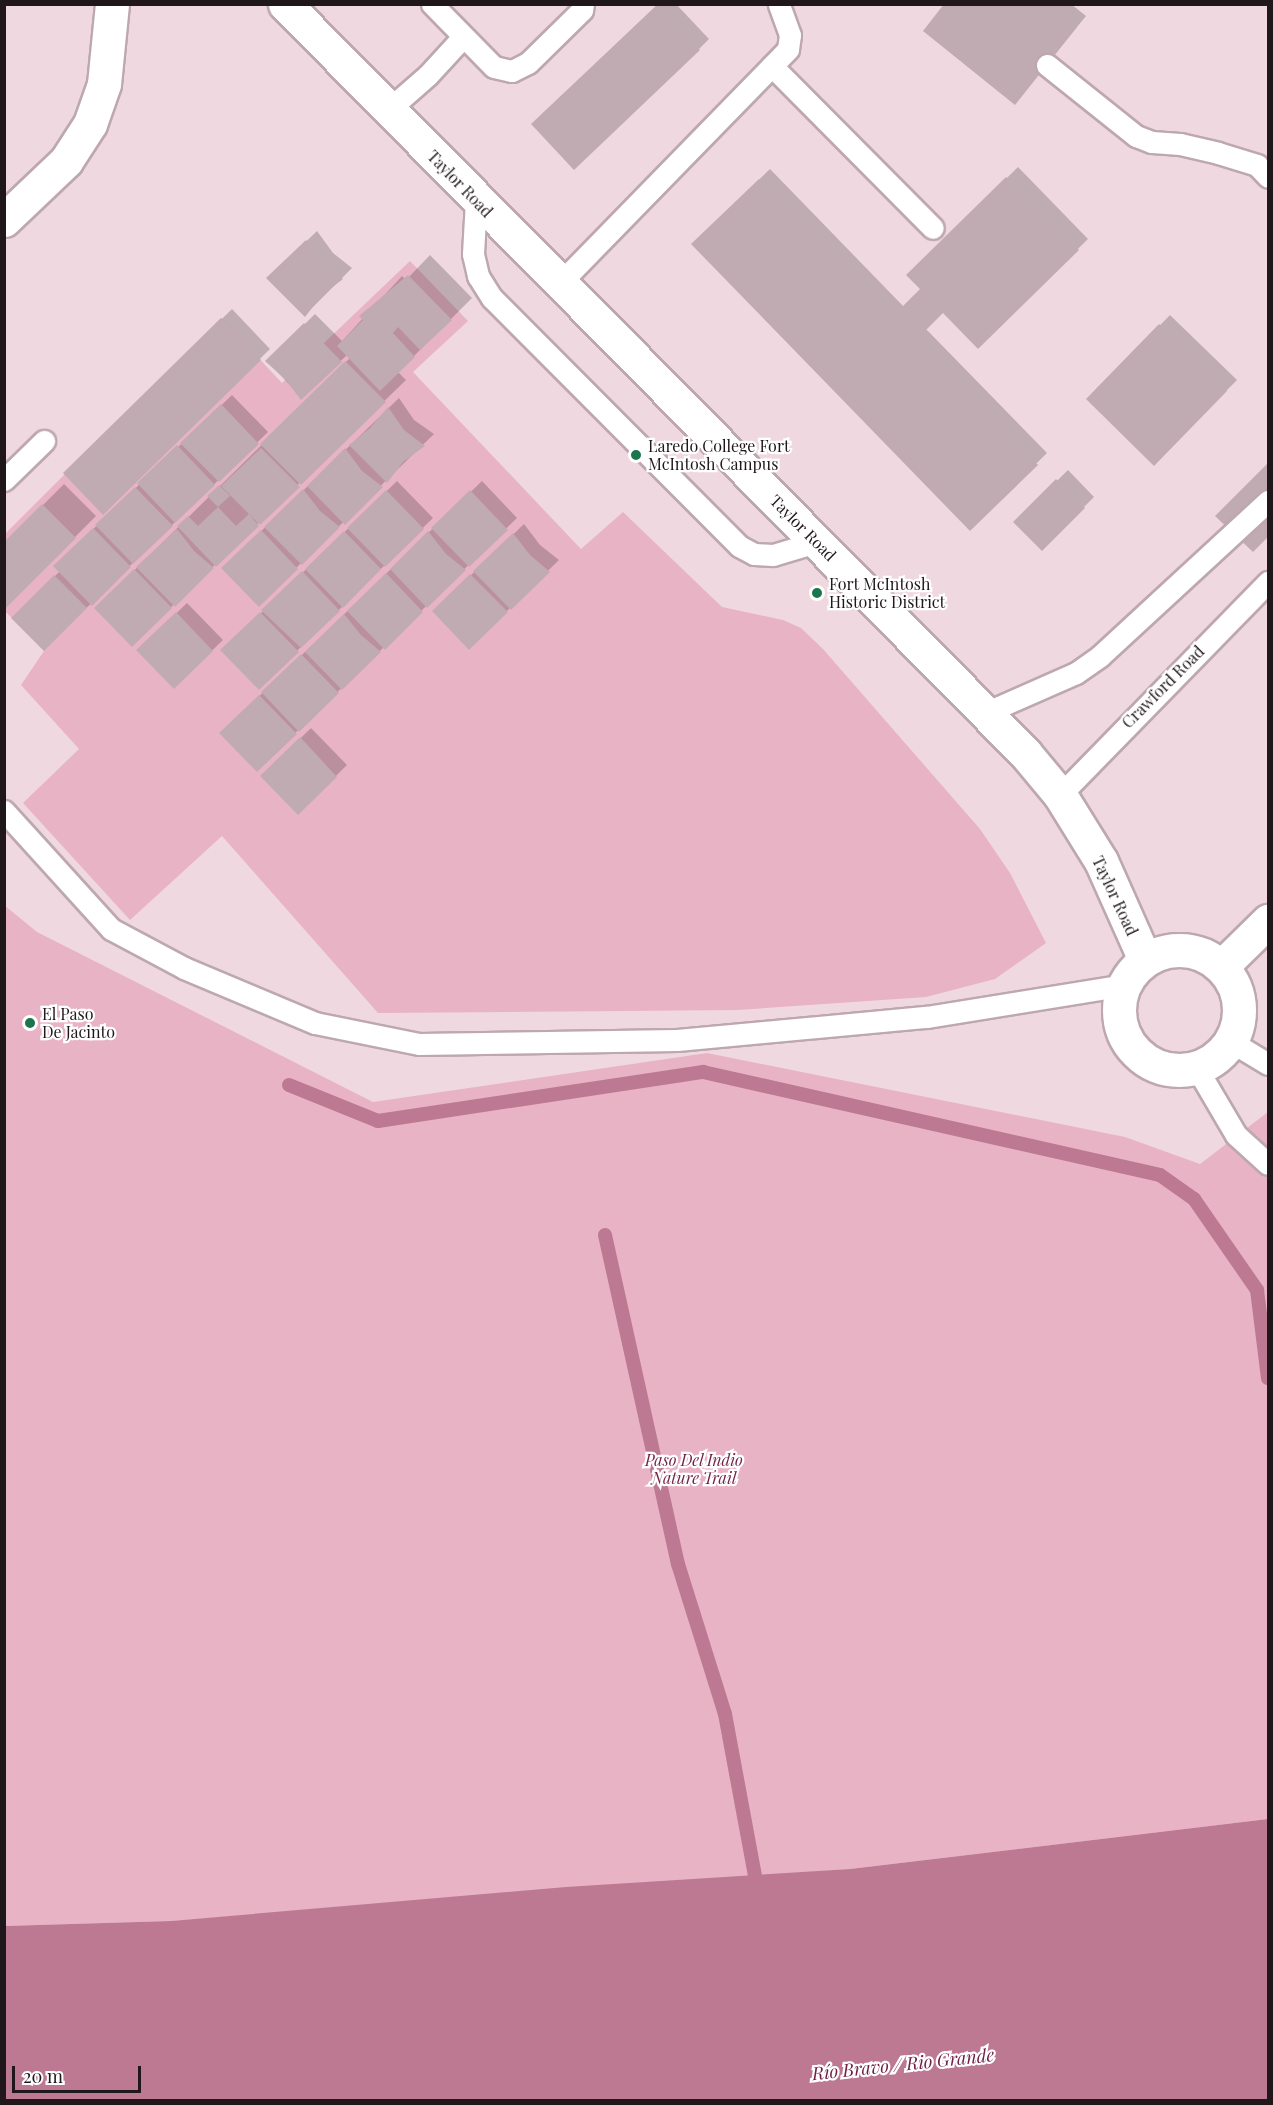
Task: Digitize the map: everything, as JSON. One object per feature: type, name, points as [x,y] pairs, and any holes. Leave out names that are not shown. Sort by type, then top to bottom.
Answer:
[{"type":"street","points":[[4,220],[66,161],[90,124],[104,84],[112,4]]},
{"type":"street","name":"Taylor Road","points":[[285,4],[559,284],[985,712],[1060,795],[1101,861],[1145,960]]},
{"type":"street","points":[[1221,968],[1269,921]]},
{"type":"street","points":[[1176,949],[1208,957],[1221,968],[1233,984],[1238,1003],[1238,1023],[1230,1041],[1210,1062],[1196,1068],[1177,1071],[1140,1057],[1120,1023],[1119,1003],[1124,985],[1145,960],[1176,949]]},
{"type":"lane","points":[[432,4],[462,38],[494,67],[512,71],[528,63],[582,10],[583,4]]},
{"type":"lane","points":[[559,284],[788,49],[789,42],[780,5]]},
{"type":"lane","points":[[388,110],[428,75],[462,38]]},
{"type":"lane","points":[[1047,65],[1136,136],[1228,156],[1257,165],[1269,177]]},
{"type":"lane","points":[[772,66],[933,228]]},
{"type":"lane","points":[[476,200],[472,254],[478,276],[492,298],[740,546],[754,554],[773,555],[816,542]]},
{"type":"lane","points":[[4,480],[44,441]]},
{"type":"lane","points":[[985,712],[1076,673],[1100,656],[1269,501]]},
{"type":"lane","name":"Crawford Road","points":[[1060,795],[1269,582]]},
{"type":"lane","points":[[4,811],[111,929],[184,968],[315,1023],[419,1044],[676,1040],[927,1017],[1124,985]]},
{"type":"lane","points":[[1230,1041],[1269,1064]]},
{"type":"lane","points":[[1196,1068],[1236,1135],[1269,1164]]},
{"type":"green space","points":[[410,261],[468,321],[413,372],[581,549],[623,512],[722,607],[783,620],[801,628],[823,649],[980,829],[1010,873],[1046,943],[995,979],[926,997],[738,1010],[378,1013],[222,836],[130,920],[23,803],[79,749],[21,685],[44,651],[5,611],[5,534],[221,318],[282,383]]},
{"type":"green space","name":"Paso Del Indio Nature Trail","points":[[4,905],[37,932],[373,1102],[707,1053],[1125,1137],[1200,1164],[1268,1112],[1268,1819],[850,1869],[171,1921],[5,1926]]},
{"type":"water","name":"Río Bravo / Rio Grande","points":[[1268,1819],[1268,2100],[5,2100],[5,1926],[171,1921],[566,1887],[850,1869]]},
{"type":"building","points":[[944,4],[1048,4],[1077,27],[1015,105],[923,31]]},
{"type":"building","points":[[657,5],[700,50],[574,170],[531,124]]},
{"type":"building","points":[[1006,177],[1079,250],[978,349],[943,313],[916,340],[1038,465],[970,531],[691,244],[759,179],[893,316],[920,289],[906,275]]},
{"type":"building","points":[[306,240],[322,263],[343,279],[322,295],[305,317],[266,278]]},
{"type":"building","points":[[408,275],[452,320],[420,350],[398,327],[393,333],[415,357],[380,391],[337,346],[363,320],[359,316]]},
{"type":"building","points":[[221,318],[261,360],[103,515],[63,473]]},
{"type":"building","points":[[304,323],[342,362],[301,400],[285,379],[265,361]]},
{"type":"building","points":[[1159,324],[1227,391],[1154,466],[1086,399]]},
{"type":"building","points":[[345,361],[386,402],[301,485],[260,444]]},
{"type":"building","points":[[221,404],[259,444],[219,482],[180,443]]},
{"type":"building","points":[[388,407],[404,430],[425,446],[403,462],[387,483],[349,445],[370,428]]},
{"type":"building","points":[[177,445],[215,485],[175,523],[137,483]]},
{"type":"building","points":[[261,448],[300,487],[260,525],[221,486]]},
{"type":"building","points":[[345,448],[362,471],[383,487],[345,525],[307,486]]},
{"type":"building","points":[[1268,463],[1268,537],[1253,552],[1215,516]]},
{"type":"building","points":[[1056,479],[1085,508],[1042,551],[1013,522]]},
{"type":"building","points":[[219,485],[230,496],[218,507],[207,496]]},
{"type":"building","points":[[135,487],[173,526],[133,564],[95,525]]},
{"type":"building","points":[[303,489],[320,511],[340,527],[302,565],[264,527]]},
{"type":"building","points":[[386,490],[424,529],[385,567],[347,528]]},
{"type":"building","points":[[470,490],[508,530],[469,567],[431,528]]},
{"type":"building","points":[[42,504],[76,538],[6,608],[4,542]]},
{"type":"building","points":[[218,507],[236,526],[249,514],[259,526],[216,567],[177,526],[188,516],[198,526]]},
{"type":"building","points":[[93,528],[131,567],[92,606],[53,566]]},
{"type":"building","points":[[177,529],[194,551],[214,568],[175,607],[136,567]]},
{"type":"building","points":[[261,530],[298,569],[259,607],[221,568]]},
{"type":"building","points":[[344,531],[381,569],[343,608],[305,569]]},
{"type":"building","points":[[428,531],[446,554],[466,570],[427,608],[390,569]]},
{"type":"building","points":[[513,533],[530,555],[550,572],[511,610],[473,571]]},
{"type":"building","points":[[134,569],[172,608],[132,647],[94,608]]},
{"type":"building","points":[[302,571],[340,611],[301,648],[261,610]]},
{"type":"building","points":[[386,573],[423,612],[385,650],[347,611]]},
{"type":"building","points":[[470,574],[508,612],[469,650],[432,611]]},
{"type":"building","points":[[54,575],[87,608],[44,651],[11,618]]},
{"type":"building","points":[[176,612],[213,651],[174,689],[136,650]]},
{"type":"building","points":[[260,612],[299,652],[259,690],[220,650]]},
{"type":"building","points":[[344,614],[361,635],[381,652],[342,690],[305,652]]},
{"type":"building","points":[[301,654],[339,693],[299,732],[261,692]]},
{"type":"building","points":[[259,695],[297,734],[257,772],[219,733]]},
{"type":"building","points":[[300,737],[337,777],[298,815],[260,776]]},
{"type":"waterway","points":[[289,1085],[378,1121],[703,1072],[1160,1175],[1194,1199],[1257,1290],[1268,1378]]},
{"type":"waterway","points":[[605,1235],[678,1564],[725,1714],[758,1892]]},
{"type":"place","name":"Laredo College Fort McIntosh Campus","points":[[636,455]]},
{"type":"place","name":"Fort McIntosh Historic District","points":[[817,593]]},
{"type":"place","name":"El Paso De Jacinto","points":[[30,1023]]}]
